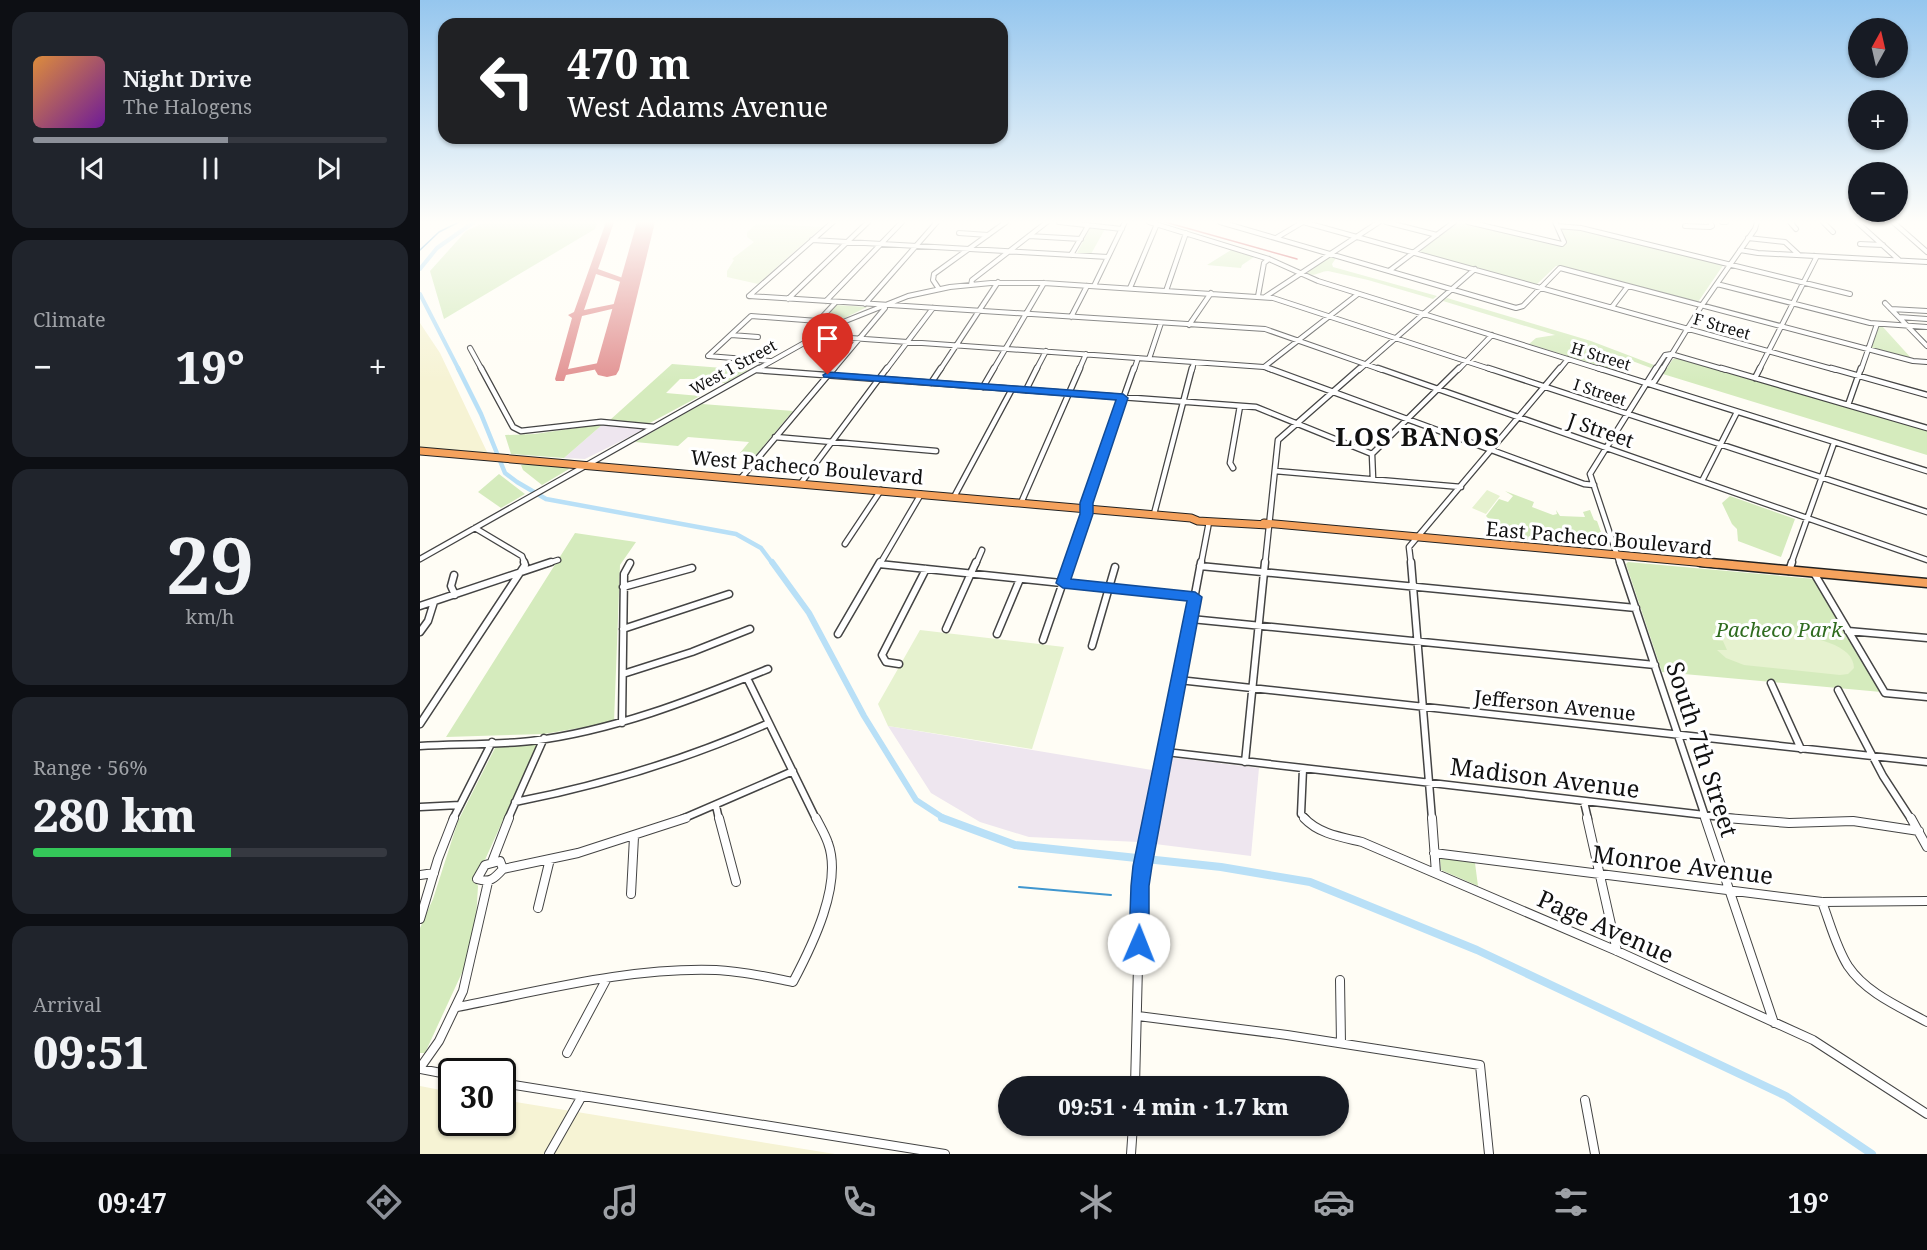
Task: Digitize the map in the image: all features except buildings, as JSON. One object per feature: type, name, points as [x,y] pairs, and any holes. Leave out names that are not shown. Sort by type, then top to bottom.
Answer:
[{"type":"highway","name":"West Pacheco Boulevard","points":[[420,451],[1209,519]]},
{"type":"highway","name":"East Pacheco Boulevard","points":[[1209,519],[1259,526],[1268,525]]},
{"type":"highway","name":"East Pacheco Boulevard","points":[[1209,519],[1238,519],[1268,525],[1927,583]]},
{"type":"street","name":"J Street","points":[[772,276],[749,296],[1265,329],[1927,560]]},
{"type":"street","points":[[788,299],[812,276]]},
{"type":"street","points":[[826,301],[850,276]]},
{"type":"street","points":[[865,304],[890,276]]},
{"type":"street","points":[[934,276],[933,280],[939,289]]},
{"type":"street","points":[[971,285],[972,280],[977,276]]},
{"type":"street","points":[[1094,286],[1099,276]]},
{"type":"street","points":[[1130,288],[1135,276]]},
{"type":"street","points":[[1166,291],[1171,276]]},
{"type":"street","points":[[1257,296],[1261,276]]},
{"type":"street","points":[[1265,297],[1297,276]]},
{"type":"street","name":"H Street","points":[[1305,276],[1927,471]]},
{"type":"street","points":[[1406,276],[1516,308],[1523,306],[1553,276]]},
{"type":"street","points":[[1245,762],[1278,440],[1467,276]]},
{"type":"street","name":"F Street","points":[[1499,276],[1927,395]]},
{"type":"street","points":[[1590,276],[1867,349],[1927,362]]},
{"type":"street","points":[[836,302],[808,332],[808,335],[1264,367],[1584,484],[1594,485],[1590,472],[1605,447],[1648,384],[1654,382],[1722,276]]},
{"type":"street","points":[[1776,276],[1850,294]]},
{"type":"street","points":[[1755,378],[1807,276]]},
{"type":"street","points":[[931,383],[998,282]]},
{"type":"street","name":"West I Street","points":[[420,559],[817,335],[882,305],[908,296],[939,289],[998,282],[1265,297]]},
{"type":"street","points":[[983,387],[1044,283]]},
{"type":"street","points":[[1717,284],[1877,324],[1927,327]]},
{"type":"street","points":[[1071,317],[1087,286]]},
{"type":"street","points":[[1612,308],[1628,286]]},
{"type":"street","points":[[1189,325],[1194,313],[1208,301],[1210,293]]},
{"type":"street","points":[[1264,367],[1358,294]]},
{"type":"street","points":[[908,296],[905,302],[908,306]]},
{"type":"street","name":"I Street","points":[[1265,297],[1927,512]]},
{"type":"street","points":[[1885,303],[1927,346]]},
{"type":"street","points":[[742,477],[885,308],[882,305]]},
{"type":"street","points":[[801,483],[933,308]]},
{"type":"street","points":[[1891,309],[1927,311]]},
{"type":"street","points":[[772,361],[708,356],[751,316],[818,321]]},
{"type":"street","points":[[1898,317],[1927,319]]},
{"type":"street","points":[[1149,359],[1161,323]]},
{"type":"street","points":[[1848,405],[1877,324]]},
{"type":"street","points":[[730,335],[758,337]]},
{"type":"street","points":[[1373,479],[1372,454],[1409,420],[1492,335]]},
{"type":"street","points":[[470,348],[513,427],[521,432],[601,422],[654,427]]},
{"type":"street","points":[[1026,390],[1046,351]]},
{"type":"street","points":[[1021,503],[1086,354]]},
{"type":"street","points":[[1671,354],[1927,428]]},
{"type":"street","points":[[1043,640],[1087,503],[1138,358]]},
{"type":"street","points":[[1436,873],[1419,641],[1409,547],[1568,359]]},
{"type":"street","points":[[1154,514],[1194,362]]},
{"type":"street","points":[[757,370],[1260,408],[1372,454]]},
{"type":"street","points":[[954,497],[1012,389]]},
{"type":"street","points":[[1233,468],[1230,463],[1240,406]]},
{"type":"street","points":[[1702,481],[1737,412]]},
{"type":"street","points":[[775,438],[936,451]]},
{"type":"street","points":[[1789,571],[1834,443]]},
{"type":"street","points":[[1275,471],[1461,487]]},
{"type":"street","name":"South 7th Street","points":[[1594,485],[1774,1023]]},
{"type":"street","points":[[845,544],[881,490]]},
{"type":"street","points":[[838,634],[921,494]]},
{"type":"street","points":[[1135,1076],[1140,886],[1209,519]]},
{"type":"street","points":[[420,724],[525,566],[522,556],[475,528]]},
{"type":"street","points":[[946,629],[982,550]]},
{"type":"street","points":[[420,606],[558,561]]},
{"type":"street","points":[[622,723],[624,574],[630,563]]},
{"type":"street","points":[[879,564],[1195,597]]},
{"type":"street","points":[[1200,566],[1636,608]]},
{"type":"street","points":[[1092,646],[1115,567]]},
{"type":"street","points":[[624,587],[692,568]]},
{"type":"street","points":[[899,664],[885,662],[882,655],[926,569]]},
{"type":"street","points":[[1814,573],[1885,693],[1927,697]]},
{"type":"street","points":[[454,575],[451,586],[455,595]]},
{"type":"street","points":[[997,634],[1020,579]]},
{"type":"street","points":[[623,629],[729,594]]},
{"type":"street","points":[[420,633],[428,621],[434,602]]},
{"type":"street","points":[[1191,619],[1655,665]]},
{"type":"street","points":[[623,674],[692,652],[750,629]]},
{"type":"street","points":[[1848,631],[1927,638]]},
{"type":"street","points":[[420,746],[544,738],[622,723],[690,701],[768,669]]},
{"type":"street","points":[[457,1007],[606,980],[660,973],[709,970],[793,982],[811,948],[828,902],[832,869],[829,845],[747,678]]},
{"type":"street","name":"Jefferson Avenue","points":[[1179,680],[1927,762]]},
{"type":"street","points":[[1771,683],[1801,749]]},
{"type":"street","points":[[1838,690],[1872,757],[1927,847]]},
{"type":"street","points":[[514,802],[657,768],[726,743],[769,723]]},
{"type":"street","points":[[544,738],[514,802],[492,861],[478,873],[477,879],[480,882],[494,879],[503,869],[550,859],[672,825],[793,771]]},
{"type":"street","points":[[420,919],[434,873],[460,805],[492,742]]},
{"type":"street","name":"Madison Avenue","points":[[1166,752],[1764,822],[1853,821],[1919,831]]},
{"type":"street","name":"Page Avenue","points":[[1303,769],[1301,814],[1312,826],[1329,834],[1362,842],[1436,873],[1814,1040],[1927,1114]]},
{"type":"street","points":[[1584,802],[1617,951]]},
{"type":"street","points":[[420,807],[460,805]]},
{"type":"street","points":[[716,806],[736,882]]},
{"type":"street","points":[[631,894],[634,837]]},
{"type":"street","name":"Monroe Avenue","points":[[1434,853],[1728,888],[1822,902],[1927,901]]},
{"type":"street","points":[[538,908],[550,859]]},
{"type":"street","points":[[492,861],[500,861],[503,869]]},
{"type":"street","points":[[420,875],[434,873]]},
{"type":"street","points":[[438,1072],[420,1069],[457,1007],[482,914],[488,882]]},
{"type":"street","points":[[1822,902],[1847,964],[1855,975],[1883,996],[1927,1022]]},
{"type":"street","points":[[567,1053],[606,980]]},
{"type":"street","points":[[1340,980],[1341,1043]]},
{"type":"street","points":[[1138,1016],[1341,1043],[1480,1065],[1489,1154]]},
{"type":"street","points":[[516,1085],[945,1154]]},
{"type":"street","points":[[549,1154],[582,1096]]},
{"type":"street","points":[[1585,1100],[1595,1154]]},
{"type":"street","points":[[1131,1154],[1132,1136]]},
{"type":"shaded area","points":[[420,323],[440,353],[488,454],[420,448]]},
{"type":"shaded area","points":[[603,424],[641,427],[643,430],[585,459],[564,458]]},
{"type":"shaded area","points":[[888,726],[1158,771],[1139,842],[1029,837],[980,822],[931,793]]},
{"type":"shaded area","points":[[1168,757],[1259,768],[1251,856],[1155,844]]},
{"type":"shaded area","points":[[420,1086],[438,1089],[438,1136],[516,1136],[516,1102],[835,1154],[420,1154]]},
{"type":"green space","points":[[431,276],[516,276],[444,319]]},
{"type":"green space","points":[[727,276],[767,276],[758,284]]},
{"type":"green space","points":[[1350,276],[1365,276],[1437,296],[1433,299]]},
{"type":"green space","points":[[1503,276],[1546,276],[1536,285]]},
{"type":"green space","points":[[1598,276],[1716,276],[1698,302]]},
{"type":"green space","points":[[1447,298],[1591,341],[1654,365],[1651,368],[1611,353],[1616,361],[1613,370],[1529,344],[1536,338],[1555,335],[1443,301]]},
{"type":"green space","points":[[836,305],[867,307],[816,332],[811,332]]},
{"type":"green space","points":[[1879,325],[1882,326],[1912,359],[1870,348]]},
{"type":"green space","points":[[1678,358],[1927,431],[1927,455],[1663,374],[1673,359]]},
{"type":"green space","points":[[672,364],[748,370],[725,383],[705,379],[680,379],[666,393],[700,396],[648,424],[610,420]]},
{"type":"green space","points":[[702,404],[793,411],[756,455],[740,453],[749,442],[688,437],[678,446],[635,442]]},
{"type":"green space","points":[[603,424],[564,458],[511,454],[505,435],[535,434]]},
{"type":"green space","points":[[521,465],[568,467],[569,469],[542,485],[523,470]]},
{"type":"green space","points":[[499,474],[525,494],[501,508],[478,492]]},
{"type":"green space","points":[[1487,490],[1500,496],[1486,514],[1472,508]]},
{"type":"green space","points":[[1505,491],[1534,502],[1532,507],[1553,515],[1557,514],[1556,510],[1560,516],[1585,517],[1583,512],[1590,510],[1594,520],[1597,521],[1606,546],[1492,537],[1489,519],[1486,516],[1499,499],[1508,502],[1513,496]]},
{"type":"green space","points":[[1730,496],[1795,519],[1781,557],[1738,541],[1737,529],[1732,524],[1722,503]]},
{"type":"green space","points":[[575,533],[636,542],[620,565],[614,722],[544,734],[446,737]]},
{"type":"green space","name":"Pacheco Park","points":[[1628,562],[1815,579],[1881,692],[1662,672],[1626,564]]},
{"type":"green space","points":[[920,630],[1064,647],[1032,749],[888,726],[878,704]]},
{"type":"green space","points":[[1728,630],[1780,633],[1821,640],[1838,647],[1850,656],[1854,668],[1848,674],[1840,675],[1744,665],[1726,658],[1717,650],[1727,650],[1723,641],[1713,640],[1718,632]]},
{"type":"green space","points":[[538,743],[484,862],[475,873],[474,878],[478,886],[476,920],[466,964],[425,1053],[420,1053],[420,928],[433,899],[458,821],[496,746]]},
{"type":"green space","points":[[1440,858],[1475,863],[1478,886],[1441,870]]},
{"type":"waterway","points":[[420,294],[459,370]]},
{"type":"waterway","points":[[459,370],[481,414],[505,473],[517,482],[546,499],[736,534],[761,548],[773,564]]},
{"type":"waterway","points":[[772,562],[809,613],[864,716],[916,800],[945,819]]},
{"type":"waterway","points":[[942,818],[1015,845],[1221,867],[1310,882],[1477,950],[1786,1096],[1872,1154]]},
{"type":"waterway","points":[[1019,887],[1111,895]]},
{"type":"taxiway","points":[[578,314],[591,276]]},
{"type":"taxiway","points":[[612,276],[630,282]]},
{"type":"taxiway","points":[[578,314],[624,305]]},
{"type":"taxiway","points":[[560,379],[578,314]]},
{"type":"taxiway","points":[[573,315],[578,314]]},
{"type":"taxiway","points":[[562,373],[609,364]]},
{"type":"runway","points":[[607,370],[632,276]]},
{"type":"district","name":"LOS BANOS","points":[[1418,436]]},
{"type":"route","points":[[828,375],[1123,398],[1087,503],[1087,514],[1063,583],[1195,597],[1143,866],[1140,886],[1139,944]]}]
